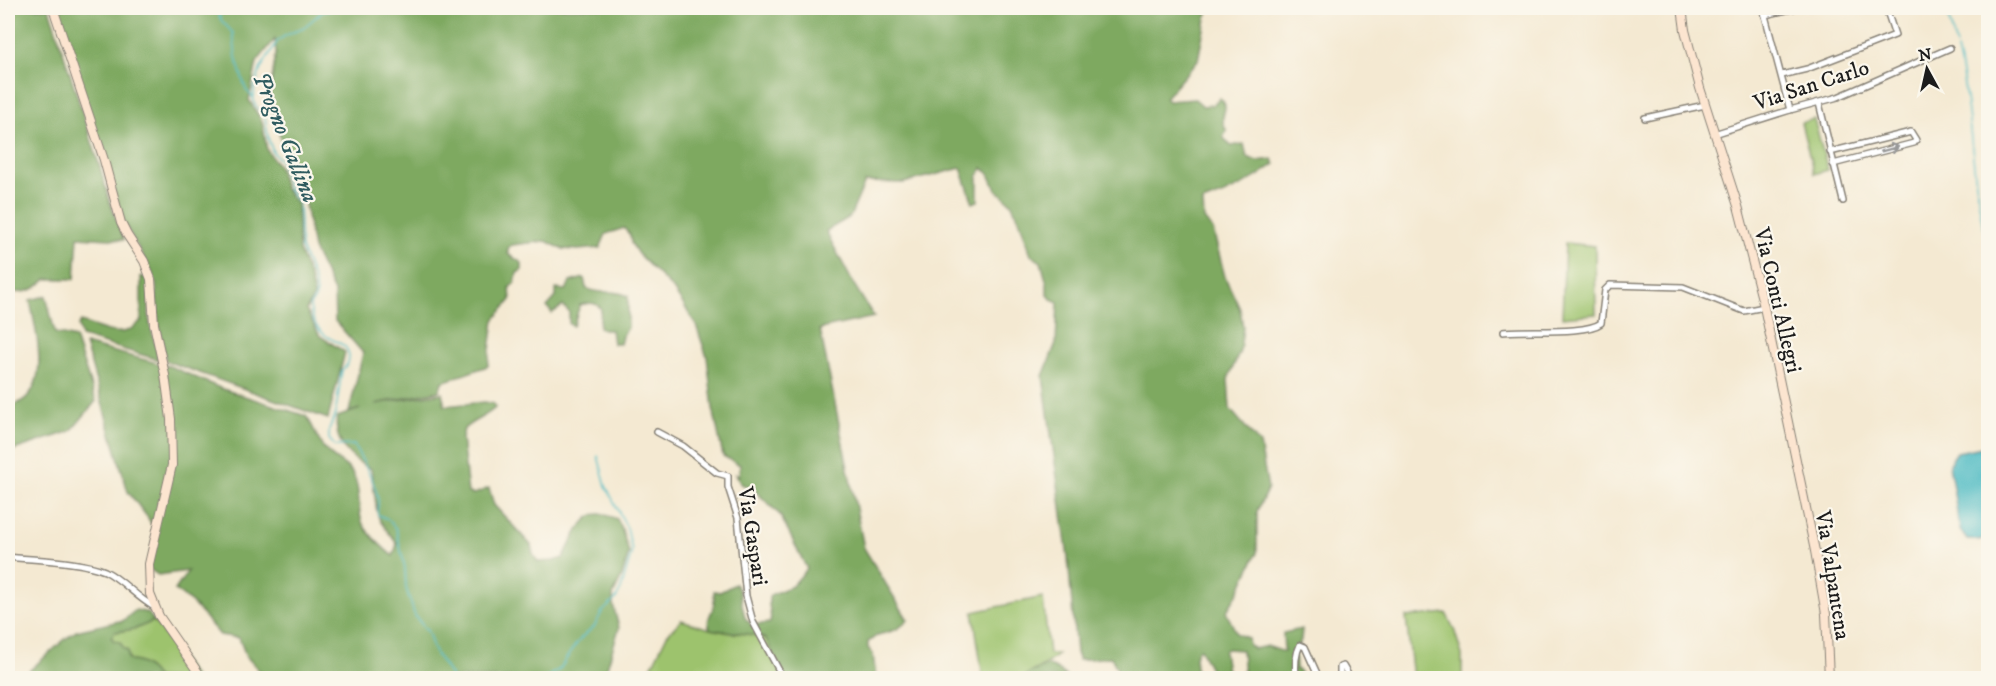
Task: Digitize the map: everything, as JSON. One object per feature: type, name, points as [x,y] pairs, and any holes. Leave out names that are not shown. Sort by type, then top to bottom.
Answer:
[{"type":"street","points":[[53,8],[104,160],[121,223],[144,261],[151,279],[154,324],[171,418],[172,465],[149,564],[149,580],[154,607],[202,678]]},
{"type":"street","name":"Via Conti Allegri","points":[[1682,8],[1685,30],[1705,105],[1738,206],[1764,307],[1799,477]]},
{"type":"street","points":[[1763,8],[1790,110]]},
{"type":"street","points":[[1765,15],[1795,8]]},
{"type":"street","points":[[1782,75],[1807,69],[1895,35],[1886,8]]},
{"type":"street","name":"Via San Carlo","points":[[1714,134],[1838,97],[1950,48]]},
{"type":"street","points":[[1819,103],[1843,201]]},
{"type":"street","points":[[1645,118],[1705,105]]},
{"type":"street","points":[[1830,152],[1911,132],[1916,137],[1914,143],[1833,164]]},
{"type":"street","points":[[1503,332],[1595,328],[1601,323],[1605,290],[1610,285],[1683,287],[1744,311],[1764,307]]},
{"type":"street","name":"Via Gaspari","points":[[657,432],[683,446],[717,473],[728,476],[728,487],[738,518],[746,596],[753,622],[783,678]]},
{"type":"street","name":"Via Valpantena","points":[[1799,477],[1826,614],[1829,678]]},
{"type":"street","points":[[8,557],[90,566],[119,580],[154,607]]},
{"type":"street","points":[[1296,678],[1295,669],[1300,645],[1305,647],[1320,678]]},
{"type":"street","points":[[1340,678],[1339,670],[1343,666],[1350,678]]},
{"type":"green space","points":[[8,8],[49,8],[110,203],[124,240],[78,237],[75,279],[46,279],[33,289],[24,292],[8,291]]},
{"type":"green space","points":[[56,8],[1208,8],[1198,60],[1165,98],[1168,101],[1195,99],[1203,106],[1212,105],[1220,98],[1225,104],[1223,122],[1227,131],[1223,137],[1231,146],[1244,144],[1247,157],[1257,161],[1272,159],[1275,164],[1241,186],[1203,202],[1204,219],[1213,230],[1225,277],[1240,309],[1243,327],[1240,351],[1228,379],[1230,409],[1260,444],[1268,488],[1257,511],[1257,553],[1237,595],[1226,612],[1237,634],[1248,638],[1249,645],[1254,649],[1267,646],[1284,652],[1283,633],[1302,629],[1301,640],[1295,651],[1296,669],[1300,672],[1301,678],[1244,678],[1242,650],[1227,649],[1224,651],[1226,678],[1210,678],[1210,669],[1200,649],[1195,657],[1197,678],[1122,678],[1111,657],[1079,660],[1076,653],[1068,558],[1043,376],[1056,343],[1058,302],[1051,299],[1047,293],[1041,262],[1031,255],[1011,203],[996,189],[989,174],[983,168],[978,176],[978,201],[973,203],[961,168],[904,183],[865,182],[850,217],[826,231],[874,317],[820,329],[864,548],[908,620],[893,631],[878,635],[868,642],[868,648],[873,654],[876,678],[785,678],[766,639],[710,629],[708,621],[714,604],[714,591],[720,592],[735,584],[739,590],[745,618],[752,625],[770,623],[770,595],[792,586],[807,569],[780,515],[752,488],[741,484],[736,474],[739,475],[740,465],[723,456],[713,409],[707,357],[696,325],[673,289],[638,254],[631,243],[630,235],[624,228],[606,234],[600,248],[562,249],[546,241],[512,245],[508,248],[508,254],[522,263],[522,270],[517,273],[515,283],[510,287],[511,300],[494,320],[488,366],[442,382],[439,391],[375,404],[442,393],[445,406],[485,402],[494,404],[495,408],[464,429],[462,438],[468,493],[474,494],[489,488],[494,505],[531,545],[538,562],[563,558],[577,531],[592,515],[603,514],[617,519],[629,553],[613,595],[619,628],[604,678],[266,678],[246,656],[239,638],[220,635],[193,604],[175,590],[188,571],[158,575],[149,569],[155,531],[128,492],[85,344],[172,367],[220,388],[306,416],[324,448],[351,471],[358,487],[362,522],[380,545],[393,556],[397,544],[380,521],[371,469],[356,460],[345,449],[340,442],[336,426],[337,417],[360,409],[349,412],[363,353],[335,321],[334,292],[313,249],[304,199],[283,147],[269,98],[276,53],[275,39],[257,62],[249,100],[262,121],[267,150],[279,167],[285,189],[297,204],[299,250],[314,296],[306,310],[320,336],[345,352],[328,419],[166,361],[158,320],[156,284],[150,268],[125,225]]},
{"type":"green space","points":[[1814,119],[1828,170],[1814,174],[1801,123]]},
{"type":"green space","points":[[1565,243],[1595,246],[1596,314],[1562,317]]},
{"type":"green space","points":[[141,276],[149,279],[149,319],[159,360],[81,337],[78,326],[81,322],[105,330],[124,332],[135,326],[141,321]]},
{"type":"green space","points":[[584,278],[586,288],[601,292],[617,292],[628,296],[628,328],[620,344],[613,344],[611,330],[603,330],[599,327],[601,309],[597,305],[589,303],[580,305],[573,326],[569,324],[569,312],[563,306],[552,313],[547,307],[556,297],[556,289],[566,290],[570,282]]},
{"type":"green space","points":[[46,296],[55,333],[75,338],[96,401],[71,431],[8,452],[8,407],[23,401],[32,390],[37,377],[38,346],[30,300]]},
{"type":"green space","points":[[1043,597],[1049,654],[1058,654],[1023,678],[983,678],[973,612]]},
{"type":"green space","points":[[136,610],[148,613],[154,621],[135,629],[115,632],[111,637],[114,641],[120,642],[128,651],[128,658],[131,661],[146,666],[157,678],[25,678],[29,671],[76,631],[121,622]]},
{"type":"green space","points":[[1446,613],[1462,655],[1462,678],[1413,678],[1406,617]]},
{"type":"green space","points":[[681,620],[710,629],[753,634],[766,639],[785,678],[646,678],[667,635]]},
{"type":"green space","points":[[154,621],[195,678],[157,678],[143,664],[131,661],[122,645],[111,637],[115,632],[135,629]]},
{"type":"green space","points":[[1048,665],[1068,678],[1023,678],[1029,673]]},
{"type":"water","points":[[1988,446],[1988,538],[1967,540],[1960,530],[1949,464],[1957,452]]},
{"type":"waterway","name":"Progno Gallina","points":[[216,8],[221,20],[233,33],[236,58],[246,90],[265,116],[268,138],[273,152],[281,161],[288,188],[299,204],[301,248],[314,280],[316,295],[310,305],[313,318],[322,332],[344,346],[348,352],[349,361],[342,370],[335,416],[329,429],[329,439],[335,446],[354,445],[368,472],[376,493],[378,515],[388,519],[396,529],[405,568],[406,588],[415,616],[428,632],[434,651],[452,678]]},
{"type":"waterway","points":[[254,97],[254,89],[261,68],[277,42],[304,27],[322,12],[339,8]]},
{"type":"waterway","points":[[1946,8],[1956,46]]},
{"type":"waterway","points":[[1957,50],[1966,99],[1978,198],[1988,247]]},
{"type":"waterway","points":[[545,678],[560,669],[582,637],[594,627],[602,612],[616,599],[632,551],[627,528],[606,486],[598,456]]}]
